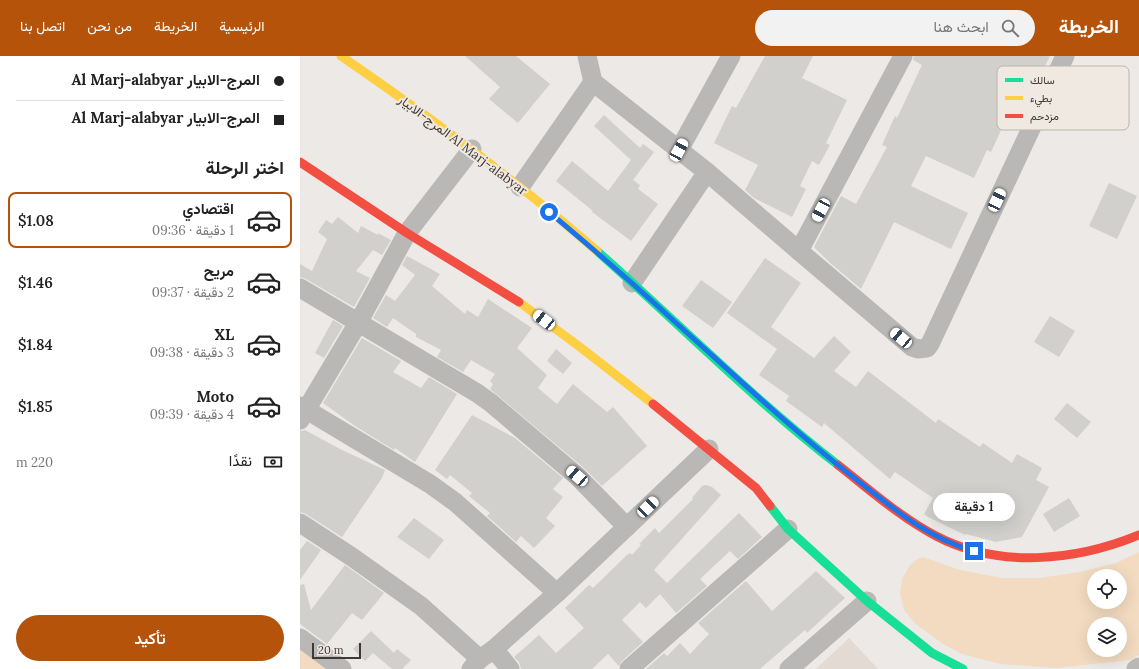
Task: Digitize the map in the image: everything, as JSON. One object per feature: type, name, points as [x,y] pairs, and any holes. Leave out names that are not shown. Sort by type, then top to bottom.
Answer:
[{"type":"main road","name":"المرج-الابيار Al Marj-alabyar","points":[[340,56],[395,93],[472,149],[520,187],[632,283],[806,440],[897,512],[931,533],[966,549],[982,553],[1019,557],[1048,557],[1073,554],[1098,549],[1139,535]]},
{"type":"main road","points":[[300,162],[407,233],[525,306],[709,449],[756,488],[788,530],[867,600],[932,653],[963,669]]},
{"type":"street","points":[[587,56],[593,82],[707,172],[912,347],[918,350],[927,348],[933,337],[1030,130]]},
{"type":"street","points":[[679,150],[731,56]]},
{"type":"street","points":[[799,251],[903,56]]},
{"type":"street","points":[[1060,66],[1065,56]]},
{"type":"street","points":[[520,187],[593,82]]},
{"type":"street","points":[[472,149],[407,233],[358,323],[302,412],[430,484],[455,502],[557,593]]},
{"type":"street","points":[[632,283],[707,172]]},
{"type":"street","points":[[300,288],[491,402],[577,476],[627,527]]},
{"type":"street","points":[[482,659],[557,593],[709,449]]},
{"type":"street","points":[[300,523],[352,557],[421,606],[482,659],[510,669]]},
{"type":"street","points":[[629,669],[788,530]]},
{"type":"street","points":[[789,669],[867,600]]},
{"type":"street","points":[[300,638],[342,669]]},
{"type":"shaded area","points":[[1139,552],[1139,655],[1130,660],[1057,668],[1001,664],[962,654],[943,644],[916,624],[904,610],[900,594],[902,579],[910,565],[923,557],[960,570],[1002,578],[1039,578],[1087,570],[1087,609],[1127,609],[1127,569],[1092,569],[1116,563]]},
{"type":"shaded area","points":[[849,638],[878,669],[816,669]]},
{"type":"shaded area","points":[[300,646],[334,669],[300,669]]},
{"type":"building","points":[[465,56],[516,56],[550,84],[518,123],[489,99],[500,87]]},
{"type":"building","points":[[765,56],[813,56],[802,78],[847,100],[826,143],[830,145],[819,165],[812,161],[800,186],[806,189],[792,217],[754,198],[745,190],[758,165],[714,143],[732,106],[736,108]]},
{"type":"building","points":[[914,56],[1050,56],[1045,66],[997,66],[997,130],[1001,130],[991,152],[987,150],[974,178],[926,156],[911,186],[968,213],[951,249],[894,222],[861,289],[814,247],[841,196],[856,204],[887,147],[882,145],[895,116],[897,118],[922,65],[913,60]]},
{"type":"building","points":[[604,115],[640,148],[643,144],[654,152],[633,180],[640,185],[638,189],[658,204],[631,241],[592,212],[593,211],[556,181],[572,161],[608,191],[631,160],[594,126]]},
{"type":"building","points":[[1109,183],[1137,196],[1117,239],[1089,226]]},
{"type":"building","points":[[338,217],[358,233],[361,226],[391,240],[382,255],[373,250],[356,271],[370,278],[354,307],[300,277],[300,264],[312,271],[327,239],[318,232],[326,220],[332,224]]},
{"type":"building","points":[[407,256],[440,274],[432,286],[465,314],[467,310],[478,317],[488,299],[532,328],[517,348],[547,375],[538,388],[557,404],[573,384],[607,412],[613,407],[647,446],[602,486],[584,468],[490,389],[493,384],[490,381],[495,374],[471,360],[463,372],[437,357],[441,350],[416,337],[416,334],[393,318],[387,327],[373,318],[386,295],[395,301],[415,275],[402,265]]},
{"type":"building","points":[[765,258],[801,283],[771,327],[814,358],[834,336],[851,352],[834,371],[856,387],[868,371],[936,423],[938,419],[980,447],[983,443],[1012,463],[1017,454],[1042,468],[1036,480],[1049,487],[1022,537],[996,542],[965,535],[928,517],[924,514],[933,498],[895,472],[890,479],[824,423],[822,427],[786,401],[789,396],[759,375],[777,349],[727,313]]},
{"type":"building","points":[[701,280],[732,302],[713,328],[682,306]]},
{"type":"building","points":[[1050,316],[1075,331],[1059,357],[1034,342]]},
{"type":"building","points":[[333,320],[343,326],[324,358],[315,353]]},
{"type":"building","points":[[362,338],[401,361],[393,372],[421,388],[429,377],[457,394],[415,462],[395,448],[394,450],[355,426],[323,403]]},
{"type":"building","points":[[556,349],[572,363],[563,374],[547,361]]},
{"type":"building","points":[[1067,403],[1091,422],[1077,438],[1054,419]]},
{"type":"building","points":[[472,415],[515,438],[563,478],[553,489],[563,497],[546,518],[555,526],[534,548],[521,536],[516,542],[487,516],[490,513],[469,496],[472,493],[450,475],[447,479],[435,470]]},
{"type":"building","points":[[305,430],[340,449],[385,470],[382,478],[342,537],[306,514],[300,512],[300,431]]},
{"type":"building","points":[[706,485],[712,487],[721,495],[654,570],[667,583],[739,513],[762,537],[738,559],[730,551],[700,579],[707,586],[676,613],[660,594],[646,608],[640,602],[622,620],[643,642],[622,661],[619,666],[608,654],[592,669],[521,669],[519,662],[514,657],[539,635],[556,653],[584,628],[565,608],[589,585],[593,588],[627,555],[630,553],[632,555],[641,545],[639,544],[655,528],[659,533],[693,499],[692,498],[702,486]]},
{"type":"building","points":[[1069,498],[1080,516],[1054,532],[1043,514]]},
{"type":"building","points":[[414,518],[444,540],[429,559],[397,537]]},
{"type":"building","points":[[307,541],[321,550],[300,580],[300,550]]},
{"type":"building","points":[[345,565],[384,593],[362,620],[352,613],[327,644],[300,624],[300,585],[304,584],[311,610]]},
{"type":"building","points":[[816,571],[845,598],[807,633],[805,630],[760,669],[646,669],[664,653],[667,656],[680,643],[690,654],[709,634],[698,623],[746,581],[772,611]]},
{"type":"building","points":[[371,631],[394,653],[397,649],[411,660],[402,669],[392,669],[373,653],[365,661],[353,649]]},
{"type":"traffic: fast","points":[[597,251],[745,387],[838,465]]},
{"type":"traffic: fast","points":[[770,506],[788,529],[867,601],[932,653],[963,669]]},
{"type":"traffic: slow","points":[[341,56],[407,102],[504,174],[597,251]]},
{"type":"traffic: slow","points":[[519,302],[653,404]]},
{"type":"traffic: jam","points":[[300,162],[407,233],[519,302]]},
{"type":"traffic: jam","points":[[653,404],[756,488],[770,506]]},
{"type":"traffic: jam","points":[[838,465],[886,503],[923,529],[960,546],[985,553],[1011,557],[1038,558],[1064,555],[1090,551],[1139,535]]},
{"type":"route","points":[[549,212],[675,321],[806,440],[897,512],[931,533],[966,549],[974,551]]}]
